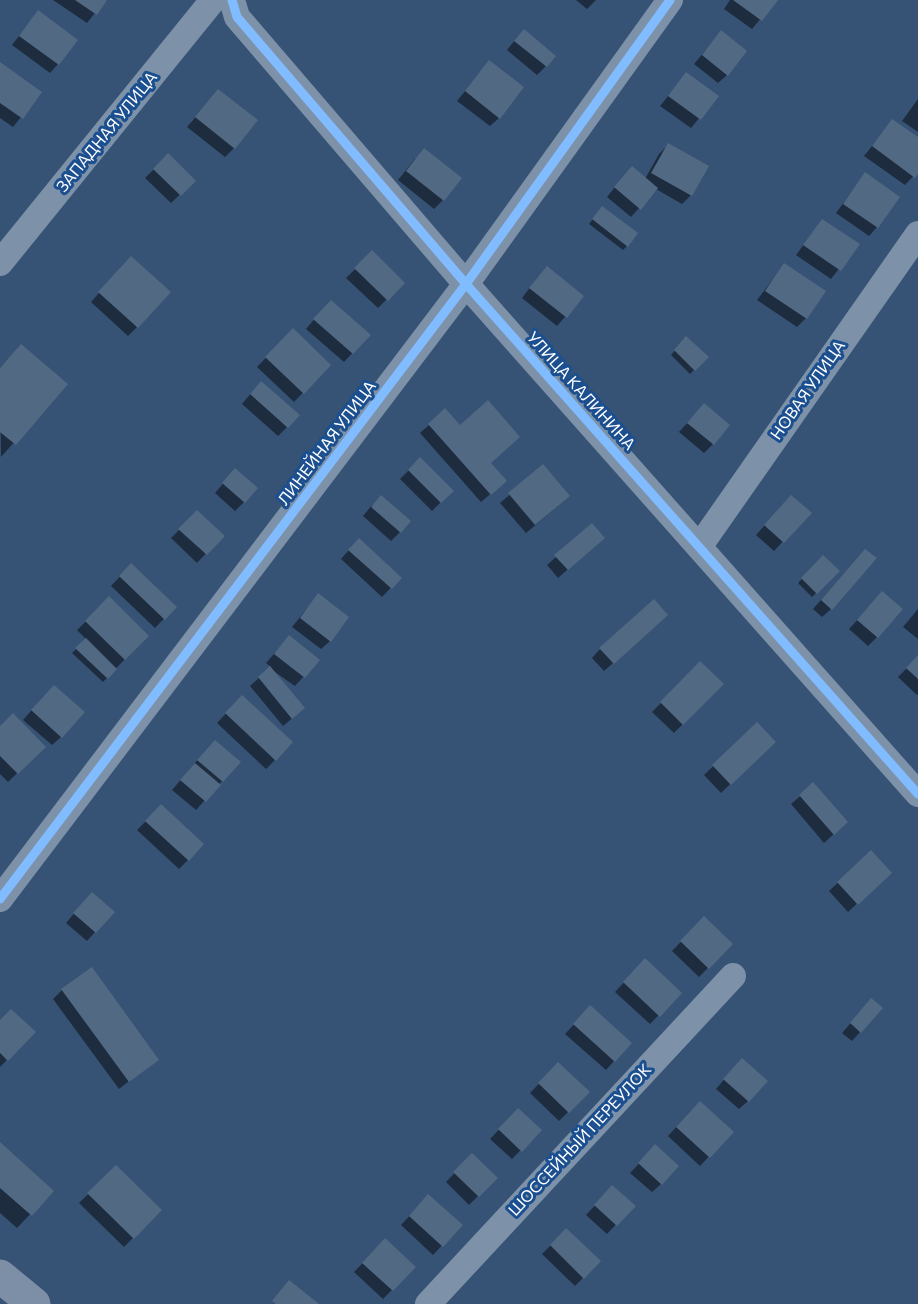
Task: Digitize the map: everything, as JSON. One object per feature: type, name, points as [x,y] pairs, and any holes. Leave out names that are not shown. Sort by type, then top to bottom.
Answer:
[{"type":"main road","points":[[0,1276],[34,1304]]},
{"type":"street","name":"ЗАПАДНАЯ УЛИЦА","points":[[0,263],[213,0]]},
{"type":"street","name":"УЛИЦА КАЛИНИНА","points":[[232,0],[237,17],[466,284],[918,794]]},
{"type":"street","name":"ЛИНЕЙНАЯ УЛИЦА","points":[[0,899],[466,284],[670,0]]},
{"type":"street","name":"НОВАЯ УЛИЦА","points":[[699,547],[918,234]]},
{"type":"street","name":"ШОССЕЙНЫЙ ПЕРЕУЛОК","points":[[428,1304],[733,976]]},
{"type":"building","points":[[75,0],[107,0],[97,15]]},
{"type":"building","points":[[733,0],[778,0],[762,21]]},
{"type":"building","points":[[38,10],[78,40],[59,65],[19,36]]},
{"type":"building","points":[[524,29],[556,56],[547,67],[514,41]]},
{"type":"building","points":[[721,30],[747,51],[728,76],[702,55]]},
{"type":"building","points":[[489,60],[524,87],[500,119],[465,91]]},
{"type":"building","points":[[0,62],[42,92],[23,119],[0,103]]},
{"type":"building","points":[[686,72],[719,96],[701,120],[668,96]]},
{"type":"building","points":[[218,89],[258,120],[235,149],[195,117]]},
{"type":"building","points":[[892,119],[918,137],[918,174],[915,178],[872,146]]},
{"type":"building","points":[[668,143],[709,166],[692,196],[651,173]]},
{"type":"building","points":[[424,148],[462,178],[444,201],[406,171]]},
{"type":"building","points":[[168,153],[196,181],[181,196],[153,169]]},
{"type":"building","points":[[632,166],[658,188],[641,210],[614,187]]},
{"type":"building","points":[[865,172],[900,197],[878,228],[843,204]]},
{"type":"building","points":[[602,206],[638,233],[628,247],[592,219]]},
{"type":"building","points":[[822,219],[860,244],[841,271],[803,245]]},
{"type":"building","points":[[372,250],[405,283],[388,301],[354,268]]},
{"type":"building","points":[[131,256],[171,292],[138,328],[98,292]]},
{"type":"building","points":[[784,263],[826,291],[807,319],[765,291]]},
{"type":"building","points":[[547,266],[584,296],[567,318],[529,288]]},
{"type":"building","points":[[331,300],[371,335],[353,354],[313,319]]},
{"type":"building","points":[[293,328],[331,365],[304,394],[265,357]]},
{"type":"building","points":[[686,336],[709,357],[695,371],[674,350]]},
{"type":"building","points":[[21,344],[68,384],[16,445],[0,432],[0,368]]},
{"type":"building","points":[[261,381],[300,415],[288,428],[250,394]]},
{"type":"building","points":[[488,400],[520,437],[491,463],[507,481],[491,495],[428,424],[445,408],[460,425]]},
{"type":"building","points":[[704,403],[730,425],[714,445],[687,423]]},
{"type":"building","points":[[420,457],[454,491],[441,503],[408,470]]},
{"type":"building","points":[[543,464],[570,496],[535,525],[508,493]]},
{"type":"building","points":[[235,468],[258,488],[245,503],[222,483]]},
{"type":"building","points":[[381,495],[411,521],[401,533],[371,507]]},
{"type":"building","points":[[791,495],[812,513],[784,543],[764,525]]},
{"type":"building","points":[[197,510],[225,536],[207,555],[178,529]]},
{"type":"building","points":[[592,523],[605,538],[568,570],[554,555]]},
{"type":"building","points":[[359,538],[402,578],[392,589],[348,550]]},
{"type":"building","points":[[865,549],[877,558],[832,610],[821,600]]},
{"type":"building","points":[[823,555],[840,571],[817,594],[801,578]]},
{"type":"building","points":[[131,563],[177,607],[165,620],[119,576]]},
{"type":"building","points":[[882,591],[903,609],[878,638],[857,620]]},
{"type":"building","points":[[318,593],[349,617],[331,642],[300,618]]},
{"type":"building","points":[[109,596],[149,636],[125,660],[85,621]]},
{"type":"building","points":[[654,599],[668,615],[614,664],[599,648]]},
{"type":"building","points":[[289,635],[320,660],[305,678],[274,654]]},
{"type":"building","points":[[86,638],[117,669],[108,679],[75,648]]},
{"type":"building","points":[[918,655],[918,679],[906,668]]},
{"type":"building","points":[[700,661],[724,684],[683,725],[660,702]]},
{"type":"building","points":[[270,666],[305,708],[292,719],[258,677]]},
{"type":"building","points":[[54,685],[85,712],[62,738],[31,710]]},
{"type":"building","points":[[242,695],[293,742],[276,761],[225,713]]},
{"type":"building","points":[[13,713],[46,747],[18,774],[0,756],[0,726]]},
{"type":"building","points":[[757,722],[776,742],[731,785],[712,765]]},
{"type":"building","points":[[215,740],[241,762],[223,782],[197,760]]},
{"type":"building","points":[[195,763],[221,785],[206,802],[180,780]]},
{"type":"building","points":[[813,782],[848,822],[834,835],[799,795]]},
{"type":"building","points":[[161,804],[204,844],[189,861],[145,821]]},
{"type":"building","points":[[871,850],[892,873],[858,905],[837,882]]},
{"type":"building","points":[[92,892],[115,912],[96,933],[73,913]]},
{"type":"building","points":[[704,916],[733,944],[709,969],[680,941]]},
{"type":"building","points":[[645,958],[682,993],[660,1017],[623,982]]},
{"type":"building","points":[[92,967],[159,1060],[129,1082],[61,989]]},
{"type":"building","points":[[871,998],[883,1008],[861,1033],[850,1023]]},
{"type":"building","points":[[590,1005],[632,1043],[615,1062],[573,1024]]},
{"type":"building","points":[[11,1009],[36,1032],[8,1061],[0,1053],[0,1020]]},
{"type":"building","points":[[742,1058],[768,1081],[749,1102],[723,1079]]},
{"type":"building","points":[[558,1062],[590,1092],[569,1113],[538,1083]]},
{"type":"building","points":[[700,1101],[734,1132],[710,1158],[676,1127]]},
{"type":"building","points":[[518,1108],[542,1130],[522,1152],[498,1129]]},
{"type":"building","points":[[0,1142],[54,1191],[32,1216],[0,1188]]},
{"type":"building","points":[[655,1144],[679,1166],[662,1185],[638,1163]]},
{"type":"building","points":[[472,1153],[498,1178],[479,1197],[453,1172]]},
{"type":"building","points":[[116,1165],[162,1210],[134,1239],[87,1193]]},
{"type":"building","points":[[612,1185],[636,1206],[617,1226],[594,1205]]},
{"type":"building","points":[[428,1194],[463,1225],[443,1247],[409,1216]]},
{"type":"building","points":[[566,1228],[601,1261],[584,1279],[550,1245]]},
{"type":"building","points":[[385,1238],[416,1267],[393,1291],[362,1263]]},
{"type":"building","points":[[289,1280],[319,1304],[276,1304],[272,1301]]},
{"type":"cycle path","points":[[232,0],[237,17],[466,284],[918,794]]},
{"type":"cycle path","points":[[0,899],[466,284],[670,0]]}]
